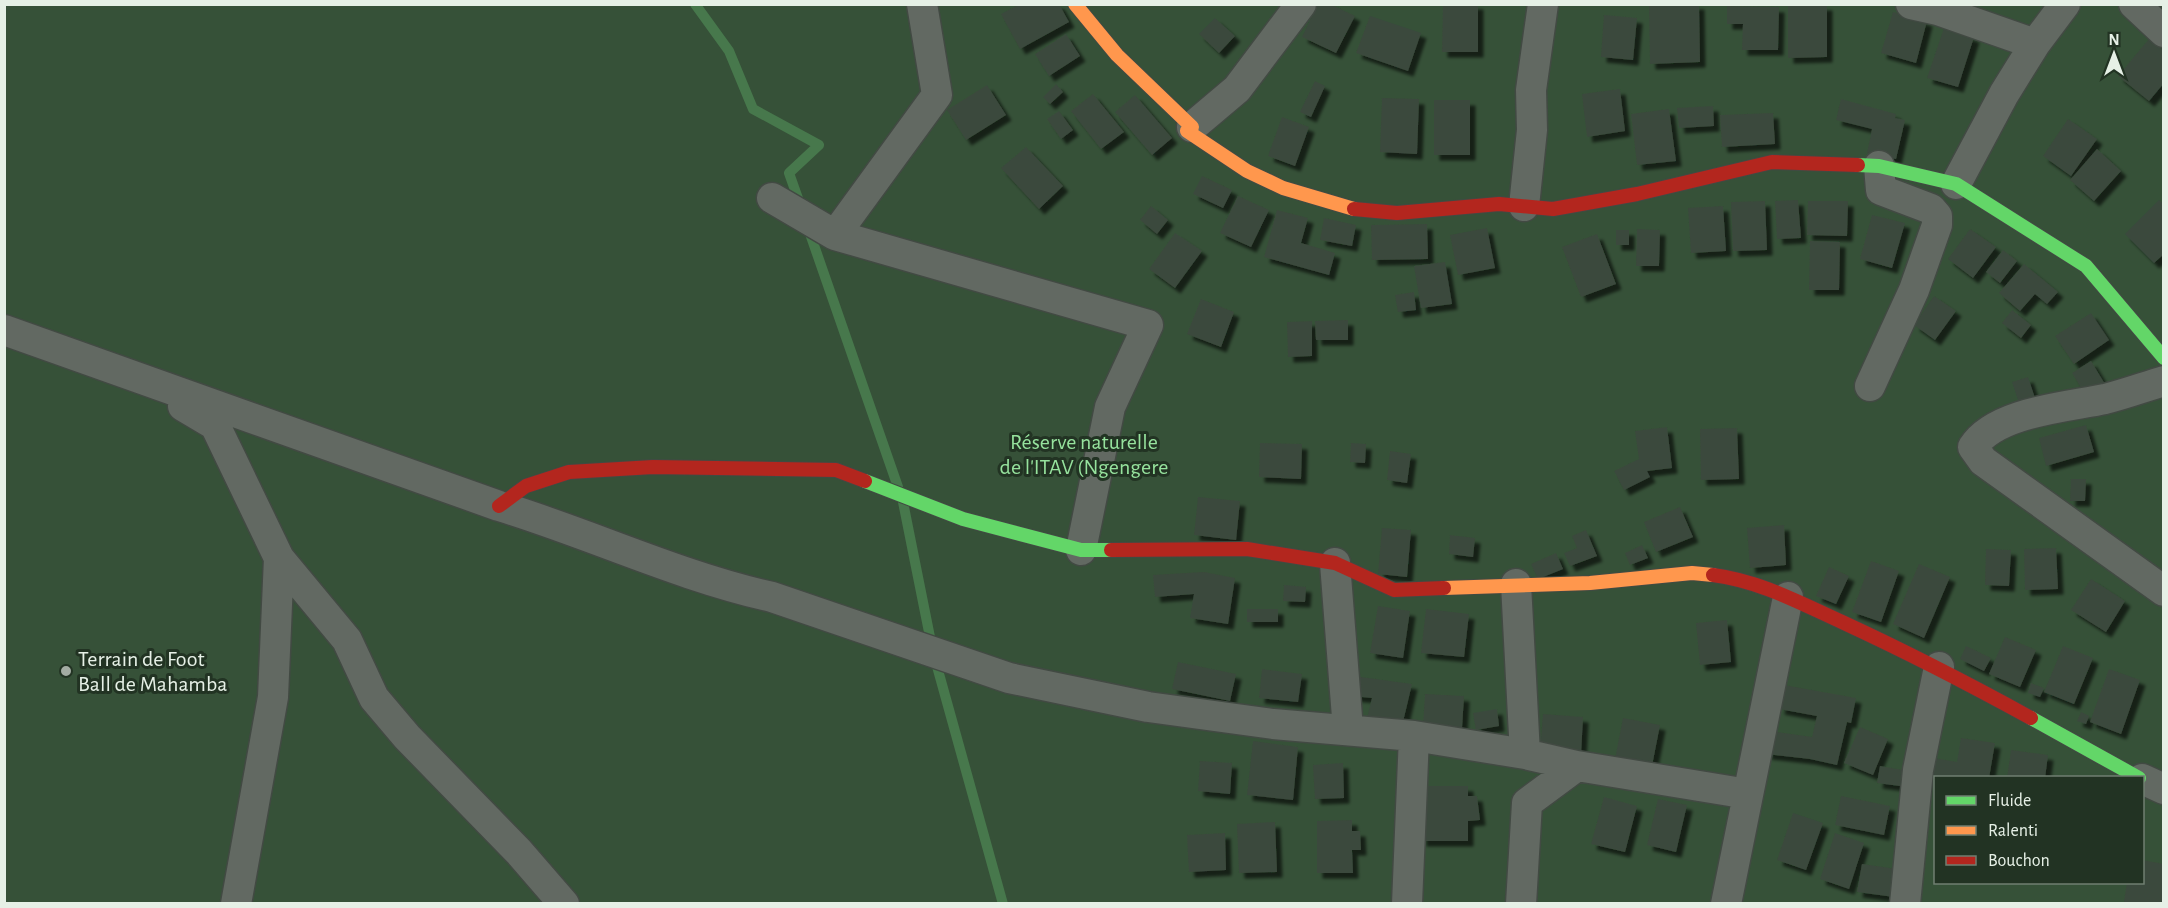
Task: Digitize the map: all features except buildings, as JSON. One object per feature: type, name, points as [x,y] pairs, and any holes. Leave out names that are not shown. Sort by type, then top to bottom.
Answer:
[{"type":"street","points":[[835,236],[937,95],[922,4]]},
{"type":"street","points":[[1075,4],[1117,56],[1192,127]]},
{"type":"street","points":[[1301,4],[1237,89],[1187,131],[1247,171],[1283,188],[1347,208],[1397,213],[1499,204],[1553,209],[1637,194],[1772,162],[1879,166],[1956,184],[2086,266],[2163,358]]},
{"type":"street","points":[[1524,206],[1532,130],[1531,90],[1543,4]]},
{"type":"street","points":[[1911,4],[1938,10],[2035,44]]},
{"type":"street","points":[[1956,184],[2004,94],[2035,44],[2065,4]]},
{"type":"street","points":[[2134,4],[2163,32]]},
{"type":"street","points":[[1870,386],[1914,290],[1937,225],[1937,216],[1931,209],[1881,190],[1879,166]]},
{"type":"street","points":[[772,198],[835,236],[1148,325],[1110,407],[1081,550]]},
{"type":"street","points":[[4,330],[499,506],[562,525],[660,563],[860,627],[1009,678],[1148,707],[1273,724],[1414,736],[1748,794]]},
{"type":"street","points":[[125,373],[215,424],[279,558],[347,640],[374,698],[407,737],[519,852],[564,903]]},
{"type":"street","points":[[2163,381],[2107,398],[2035,411],[1981,435],[1973,447],[1983,461],[2163,591]]},
{"type":"street","points":[[499,506],[526,486],[569,472],[653,467],[836,470],[963,519],[1081,550],[1247,549],[1335,564],[1394,590],[1590,583],[1692,573],[1743,579],[1788,597],[1939,667],[2137,776]]},
{"type":"street","points":[[236,903],[273,697],[279,558]]},
{"type":"street","points":[[1335,564],[1348,730]]},
{"type":"street","points":[[1516,584],[1525,754]]},
{"type":"street","points":[[1726,903],[1788,597]]},
{"type":"street","points":[[1905,903],[1918,770],[1939,667]]},
{"type":"street","points":[[1407,903],[1414,736]]},
{"type":"street","points":[[1521,903],[1527,803],[1577,766]]},
{"type":"street","points":[[2144,780],[2163,789]]},
{"type":"green space","name":"Réserve naturelle de l'ITAV (Ngengere","points":[[5,5],[2163,5],[2163,903],[5,904]]},
{"type":"waterway","points":[[695,4],[729,51],[753,109],[819,145],[789,173],[801,207]]},
{"type":"waterway","points":[[807,225],[898,487]]},
{"type":"waterway","points":[[903,502],[933,652],[1003,904]]},
{"type":"traffic: fast","points":[[1858,165],[1879,166],[1956,184],[2086,266],[2164,358]]},
{"type":"traffic: fast","points":[[865,481],[963,519],[1081,550],[1111,550]]},
{"type":"traffic: fast","points":[[2031,718],[2135,776]]},
{"type":"traffic: slow","points":[[1075,4],[1117,55],[1192,127],[1187,131],[1247,171],[1283,188],[1354,209]]},
{"type":"traffic: slow","points":[[1444,588],[1590,583],[1692,573],[1713,575]]},
{"type":"traffic: jam","points":[[1354,209],[1397,213],[1499,204],[1553,209],[1637,194],[1772,162],[1858,165]]},
{"type":"traffic: jam","points":[[499,506],[526,486],[569,472],[653,467],[836,470],[865,481]]},
{"type":"traffic: jam","points":[[1111,550],[1247,549],[1335,563],[1394,590],[1444,588]]},
{"type":"traffic: jam","points":[[1713,575],[1747,582],[1795,600],[1866,633],[2031,718]]},
{"type":"place","name":"Terrain de Foot Ball de Mahamba","points":[[66,671]]}]
